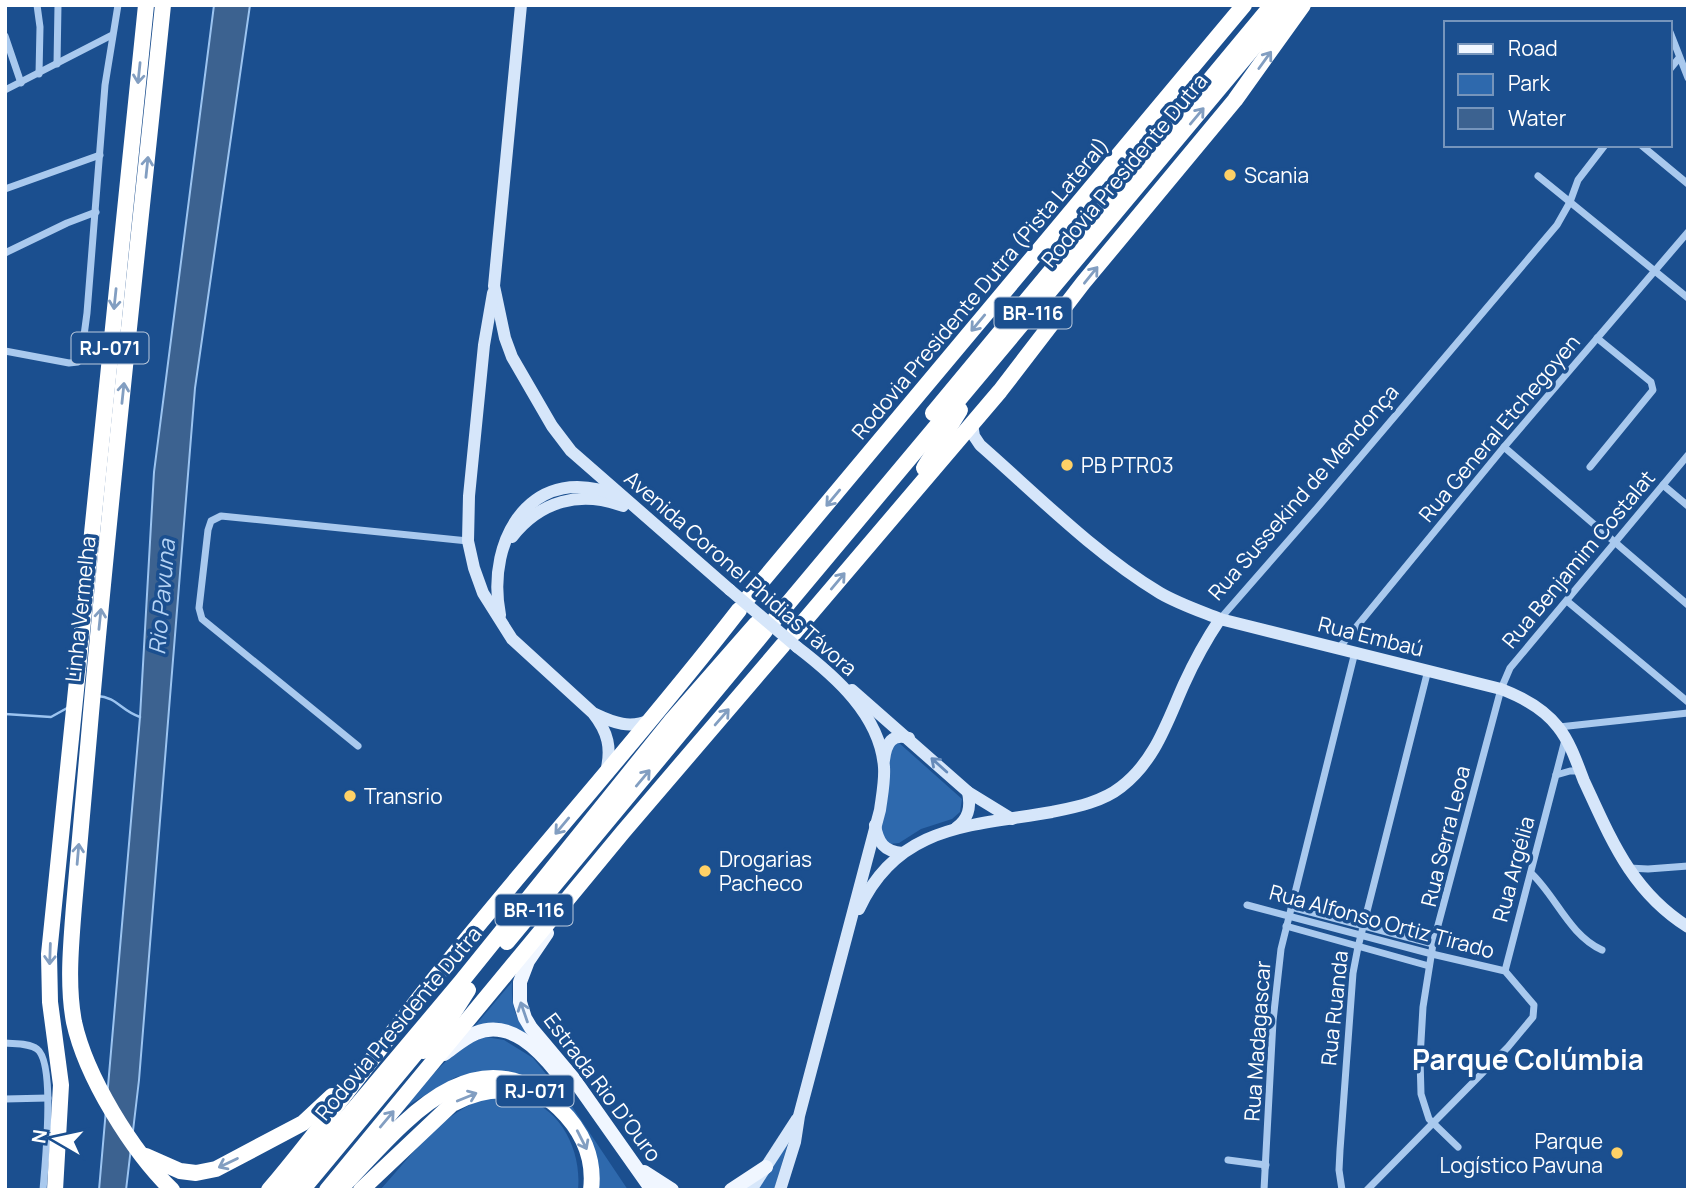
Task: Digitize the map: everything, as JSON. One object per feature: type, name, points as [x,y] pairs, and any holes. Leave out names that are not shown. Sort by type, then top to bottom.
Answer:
[{"type":"highway","name":"Linha Vermelha","points":[[61,838],[146,5]]},
{"type":"highway","name":"Linha Vermelha","points":[[163,5],[90,715],[71,992],[74,1022],[85,1058],[112,1110],[172,1190]]},
{"type":"highway","name":"Rodovia Presidente Dutra (Pista Lateral)","points":[[269,1190],[453,955],[654,718],[761,584],[1244,5]]},
{"type":"highway","name":"Rodovia Presidente Dutra","points":[[302,1190],[468,990],[765,621],[1272,5]]},
{"type":"highway","name":"Rodovia Presidente Dutra","points":[[286,1190],[461,982],[672,720],[765,621],[988,366],[1289,5]]},
{"type":"highway","name":"BR-116","points":[[333,1187],[570,898],[791,642],[894,514],[972,424],[1083,284],[1236,100],[1303,5]]},
{"type":"highway","points":[[1084,195],[1196,95]]},
{"type":"highway","points":[[894,514],[988,366]]},
{"type":"highway","points":[[672,720],[745,605]]},
{"type":"highway","points":[[61,838],[67,946],[71,971]]},
{"type":"highway","points":[[55,1190],[61,1085],[50,1002],[49,954],[61,838]]},
{"type":"highway","points":[[333,1187],[348,1150],[370,1118],[438,1034],[468,990]]},
{"type":"highway","name":"RJ-071","points":[[142,1153],[180,1171],[207,1171],[226,1165],[289,1132],[318,1111],[371,1052],[380,1047]]},
{"type":"highway","name":"RJ-071","points":[[333,1187],[439,1094],[467,1081],[495,1078],[520,1084],[548,1099],[572,1122],[592,1163],[592,1190]]},
{"type":"highway","points":[[361,1190],[443,1110],[470,1094],[502,1089],[548,1099]]},
{"type":"main road","name":"Estrada Rio D'Ouro","points":[[570,898],[525,968],[519,987],[521,1006],[531,1028],[573,1078],[652,1190]]},
{"type":"main road","name":"Estrada Rio D'Ouro","points":[[436,1059],[485,1030],[505,1031],[523,1040],[557,1073],[623,1163],[638,1190]]},
{"type":"main road","points":[[635,1166],[672,1190]]},
{"type":"main road","points":[[731,1190],[766,1167]]},
{"type":"street","points":[[37,5],[40,27],[39,74]]},
{"type":"street","points":[[57,64],[58,5]]},
{"type":"street","points":[[5,351],[69,363],[78,362],[81,358],[112,35],[118,5]]},
{"type":"street","name":"Avenida Coronel Phidias Távora","points":[[521,5],[494,286],[484,345],[469,496],[468,541],[480,584],[502,626],[522,650],[593,713],[603,727],[609,744],[605,775]]},
{"type":"street","points":[[5,90],[112,35]]},
{"type":"street","points":[[5,36],[21,83]]},
{"type":"street","points":[[1672,38],[1688,78]]},
{"type":"street","points":[[1672,67],[1679,58]]},
{"type":"street","name":"Rua Sussekind de Mendonça","points":[[847,935],[864,897],[888,866],[922,839],[955,829],[1071,808],[1103,798],[1131,779],[1158,745],[1184,683],[1220,620],[1557,225],[1578,180],[1603,147]]},
{"type":"street","points":[[1643,147],[1688,184]]},
{"type":"street","points":[[5,189],[100,155]]},
{"type":"street","points":[[1538,176],[1688,299]]},
{"type":"street","points":[[5,253],[96,212]]},
{"type":"street","name":"Rua General Etchegoyen","points":[[1339,648],[1504,447],[1688,232]]},
{"type":"street","name":"Avenida Coronel Phidias Távora","points":[[494,286],[505,338],[512,357],[552,426],[571,451],[838,680],[868,722],[880,747],[884,763],[883,792],[799,1116],[795,1142],[780,1190]]},
{"type":"street","points":[[1590,467],[1653,390],[1651,382],[1597,338]]},
{"type":"street","name":"Rua Embaú","points":[[972,424],[974,436],[980,444],[1079,531],[1140,580],[1177,601],[1220,620],[1501,689],[1531,704],[1558,727],[1608,834],[1636,882],[1655,904],[1688,927]]},
{"type":"street","points":[[953,446],[964,443],[980,444]]},
{"type":"street","points":[[1504,447],[1688,605]]},
{"type":"street","name":"Rua Benjamim Costalat","points":[[1501,689],[1510,668],[1688,455]]},
{"type":"street","points":[[1662,485],[1688,506]]},
{"type":"street","points":[[502,626],[496,584],[502,551],[519,514],[535,500],[568,488],[595,489],[616,495],[630,503]]},
{"type":"street","points":[[502,551],[513,534],[530,518],[562,500],[600,499],[621,505],[650,521]]},
{"type":"street","points":[[358,746],[202,619],[199,608],[211,521],[221,516],[468,541]]},
{"type":"street","points":[[1567,601],[1688,702]]},
{"type":"street","name":"Rua Madagascar","points":[[1264,1190],[1276,982],[1286,926],[1356,652]]},
{"type":"street","name":"Rua Ruanda","points":[[1342,1190],[1339,1170],[1346,1052],[1358,947],[1428,670]]},
{"type":"street","points":[[838,680],[910,738],[968,792],[1012,819]]},
{"type":"street","name":"Rua Serra Leoa","points":[[1458,1147],[1434,1124],[1425,1111],[1420,1076],[1422,1019],[1433,944],[1501,689]]},
{"type":"street","name":"Avenida Coronel Phidias Távora","points":[[593,713],[625,725],[654,718]]},
{"type":"street","points":[[1558,727],[1688,713]]},
{"type":"street","points":[[884,763],[889,741],[899,736],[910,738]]},
{"type":"street","name":"Rua Argélia","points":[[1504,971],[1565,740]]},
{"type":"street","points":[[1556,775],[1580,771]]},
{"type":"street","points":[[955,829],[966,818],[970,806],[968,792]]},
{"type":"street","points":[[875,825],[878,838],[884,847],[902,853]]},
{"type":"street","points":[[1627,868],[1688,866]]},
{"type":"street","points":[[1636,882],[1648,869]]},
{"type":"street","points":[[1531,873],[1553,897],[1575,929],[1592,945],[1602,950]]},
{"type":"street","name":"Rua Alfonso Ortiz Tirado","points":[[1247,905],[1364,926],[1433,944]]},
{"type":"street","name":"Rua Alfonso Ortiz Tirado","points":[[1291,911],[1361,936],[1504,971],[1533,1003],[1535,1009],[1533,1017],[1508,1047],[1367,1190]]},
{"type":"street","name":"Rua Alfonso Ortiz Tirado","points":[[1286,926],[1429,966]]},
{"type":"street","points":[[5,1043],[33,1047],[42,1054],[46,1068],[48,1098],[43,1190]]},
{"type":"street","points":[[5,1098],[48,1098]]},
{"type":"street","name":"Avenida Coronel Phidias Távora","points":[[751,1190],[799,1116]]},
{"type":"street","points":[[790,1190],[795,1142]]},
{"type":"street","points":[[1228,1160],[1265,1167]]},
{"type":"green space","points":[[898,742],[962,799],[960,812],[952,819],[921,829],[899,843],[890,844],[880,838],[889,746]]},
{"type":"green space","points":[[512,982],[515,1011],[529,1037],[474,1027]]},
{"type":"green space","points":[[486,1037],[504,1040],[533,1058],[569,1102],[628,1190],[596,1190],[597,1164],[547,1091],[514,1074],[484,1071],[456,1077],[405,1107],[451,1056]]},
{"type":"green space","points":[[491,1096],[515,1096],[533,1102],[556,1119],[572,1145],[578,1190],[380,1190],[443,1123],[474,1103]]},
{"type":"green space","points":[[788,1143],[774,1190],[756,1190]]},
{"type":"water","name":"Rio Pavuna","points":[[214,5],[250,5],[195,388],[139,1080],[126,1190],[99,1190],[140,717],[154,472]]},
{"type":"waterway","points":[[97,696],[109,699],[140,717]]},
{"type":"waterway","points":[[5,714],[51,717],[69,707]]},
{"type":"place","name":"Scania","points":[[1230,175]]},
{"type":"place","name":"PB PTR03","points":[[1067,465]]},
{"type":"place","name":"Transrio","points":[[350,796]]},
{"type":"place","name":"Drogarias Pacheco","points":[[705,871]]},
{"type":"place","name":"Parque Logístico Pavuna","points":[[1617,1153]]},
{"type":"district","name":"Parque Colúmbia","points":[[1528,1059]]}]
